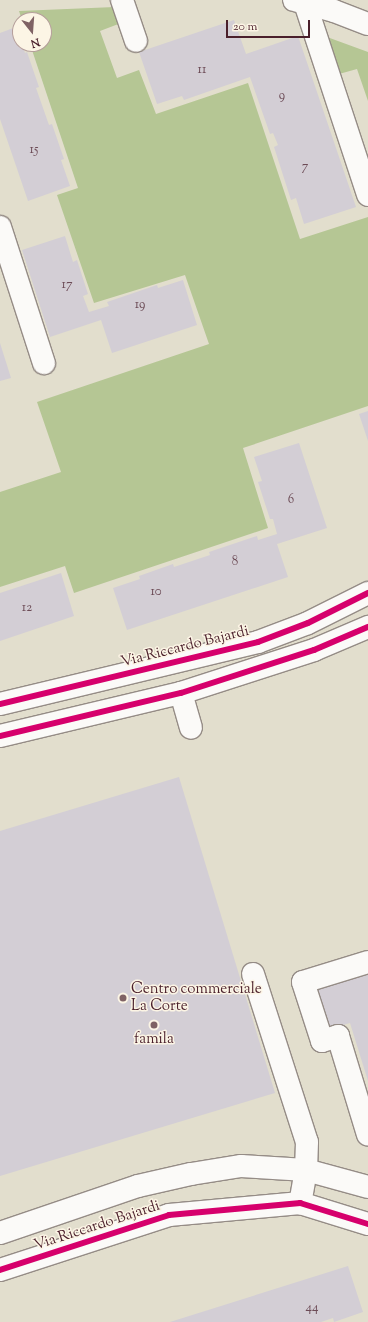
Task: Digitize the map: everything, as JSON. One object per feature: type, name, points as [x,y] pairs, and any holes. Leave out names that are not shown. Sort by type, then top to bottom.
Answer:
[{"type":"street","points":[[122,0],[136,41]]},
{"type":"street","points":[[299,2],[334,11],[368,24]]},
{"type":"street","points":[[299,2],[368,195]]},
{"type":"street","points":[[0,227],[44,363]]},
{"type":"street","name":"Via Riccardo Bajardi","points":[[0,704],[258,642],[308,623],[368,593]]},
{"type":"street","points":[[0,736],[181,693],[307,653],[368,627]]},
{"type":"street","points":[[181,693],[191,728]]},
{"type":"street","points":[[368,962],[304,982],[322,1041],[338,1036],[368,1135]]},
{"type":"street","points":[[254,974],[307,1142],[306,1170],[300,1203]]},
{"type":"street","name":"Via Riccardo Bajardi","points":[[0,1233],[138,1186],[191,1174],[241,1166],[306,1170],[368,1184]]},
{"type":"street","name":"Via Riccardo Bajardi","points":[[0,1270],[169,1216],[300,1203],[368,1224]]},
{"type":"green space","points":[[115,7],[121,23],[100,31],[117,78],[139,70],[156,114],[248,83],[300,239],[368,217],[368,406],[243,448],[268,528],[74,593],[65,566],[0,587],[0,492],[61,472],[37,402],[209,344],[185,275],[94,303],[57,195],[78,188],[33,52],[52,52],[52,12],[19,11]]},
{"type":"green space","points":[[327,37],[368,52],[368,101],[357,69],[339,74]]},
{"type":"building","points":[[234,20],[246,54],[298,36],[356,207],[304,224],[296,198],[291,200],[274,147],[278,145],[273,133],[270,134],[250,77],[184,100],[182,96],[157,104],[139,52]]},
{"type":"building","points":[[12,28],[12,52],[27,52],[39,87],[36,88],[49,125],[52,124],[64,159],[61,160],[70,186],[28,201],[0,119],[0,33]]},
{"type":"building","points":[[65,236],[73,262],[77,260],[88,294],[83,296],[89,312],[109,306],[107,302],[157,285],[158,288],[183,280],[197,325],[112,353],[101,320],[50,337],[22,250]]},
{"type":"building","points":[[0,343],[11,378],[0,381]]},
{"type":"building","points":[[368,411],[368,441],[359,414]]},
{"type":"building","points":[[299,443],[327,528],[277,544],[288,577],[127,630],[113,588],[140,579],[139,576],[173,564],[174,567],[210,555],[209,552],[257,536],[258,540],[277,534],[273,519],[270,519],[258,482],[262,481],[254,457]]},
{"type":"building","points":[[61,573],[74,616],[0,641],[0,593]]},
{"type":"building","name":"Centro commerciale La Corte","points":[[179,777],[275,1093],[0,1176],[0,831]]},
{"type":"building","points":[[368,970],[368,1081],[350,1023],[323,1031],[310,987]]},
{"type":"building","points":[[348,1266],[363,1312],[334,1322],[333,1318],[321,1322],[170,1322]]},
{"type":"cycle path","points":[[0,704],[258,642],[308,623],[368,593]]},
{"type":"cycle path","points":[[0,736],[181,693],[314,650],[368,627]]},
{"type":"cycle path","points":[[0,1270],[169,1215],[300,1203],[368,1224]]},
{"type":"place","name":"Centro commerciale La Corte","points":[[123,998]]},
{"type":"place","name":"famila","points":[[154,1025]]}]
